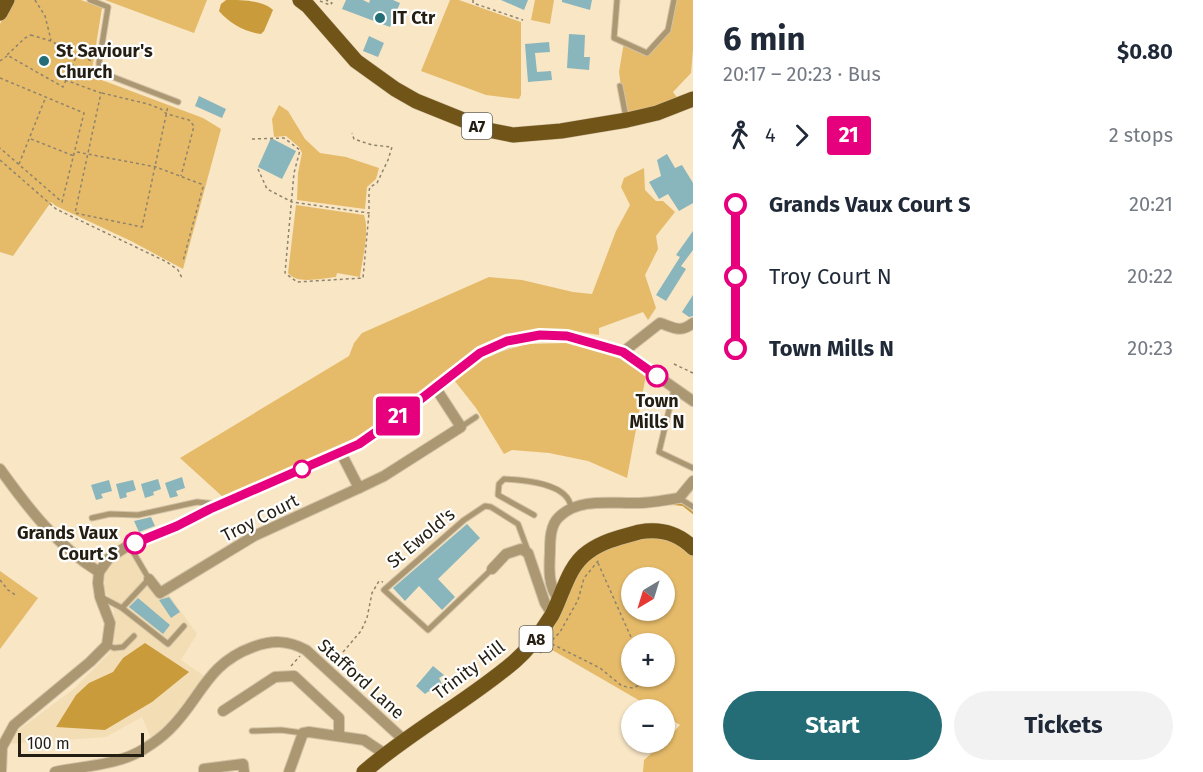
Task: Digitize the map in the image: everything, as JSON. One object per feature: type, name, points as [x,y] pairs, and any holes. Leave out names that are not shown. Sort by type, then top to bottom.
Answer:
[{"type":"main road","points":[[0,13],[7,0]]},
{"type":"main road","name":"A7","points":[[300,0],[308,6],[356,61],[395,89],[416,101],[488,130],[513,135],[561,131],[627,120],[693,99]]},
{"type":"main road","name":"Trinity Hill","points":[[364,772],[404,740],[517,660],[536,639],[552,614],[579,560],[587,552],[603,543],[646,531],[660,531],[675,535],[693,548]]},
{"type":"street","points":[[623,352],[660,324],[685,329],[693,323]]},
{"type":"street","points":[[1,772],[2,747],[14,725],[90,662],[107,645],[110,624],[100,597],[98,583],[99,572],[109,558],[129,545],[177,526],[359,444],[480,353],[521,338],[540,335],[567,336],[623,352],[693,401]]},
{"type":"street","points":[[341,453],[359,488],[384,476],[461,428],[435,387]]},
{"type":"street","points":[[0,469],[49,532],[99,572]]},
{"type":"street","points":[[559,600],[553,592],[549,567],[550,541],[557,518],[571,508],[583,504],[640,503],[679,498],[693,481]]},
{"type":"street","name":"Troy Court","points":[[149,579],[160,593],[254,536],[359,488]]},
{"type":"street","points":[[492,569],[506,554],[521,549],[528,553],[545,603],[552,614]]},
{"type":"street","name":"Stafford Lane","points":[[55,772],[126,758],[143,750],[169,730],[210,676],[223,663],[261,644],[280,641],[306,650],[404,740]]},
{"type":"street","points":[[223,711],[275,677],[294,676],[339,718],[339,735]]},
{"type":"street","points":[[289,772],[303,734],[309,732],[364,740],[385,754]]},
{"type":"street","points":[[204,772],[204,768],[243,764],[244,772]]},
{"type":"lane","points":[[90,0],[108,7],[99,72],[178,102]]},
{"type":"lane","points":[[617,0],[614,38],[647,53],[668,30],[674,0]]},
{"type":"lane","points":[[620,86],[627,120]]},
{"type":"lane","points":[[675,388],[659,452],[693,468]]},
{"type":"lane","points":[[461,428],[476,417]]},
{"type":"lane","points":[[534,515],[498,495],[499,484],[504,479],[554,487],[564,492],[570,501],[571,508]]},
{"type":"lane","points":[[679,498],[693,507]]},
{"type":"lane","points":[[92,518],[110,514],[138,515],[197,502],[222,504]]},
{"type":"lane","name":"St Ewold's","points":[[492,569],[428,630],[384,590],[464,520],[485,506],[492,507],[518,524],[528,553]]},
{"type":"lane","points":[[122,608],[149,579],[129,545]]},
{"type":"lane","points":[[100,597],[122,608],[168,644],[184,626]]},
{"type":"lane","points":[[107,645],[114,648],[123,647],[134,636]]},
{"type":"lane","points":[[252,731],[282,730],[303,734]]},
{"type":"path","points":[[35,0],[45,16],[51,41]]},
{"type":"path","points":[[317,0],[330,5],[332,3],[326,0]]},
{"type":"path","points":[[467,0],[523,20]]},
{"type":"path","points":[[0,61],[25,38],[32,35],[51,41],[77,56],[91,60]]},
{"type":"path","points":[[7,55],[63,87],[77,56]]},
{"type":"path","points":[[0,78],[84,113],[62,202],[0,148]]},
{"type":"path","points":[[65,80],[101,93],[148,104],[167,114],[189,120],[195,126],[181,177]]},
{"type":"path","points":[[101,93],[75,213],[142,227],[169,99]]},
{"type":"path","points":[[18,165],[46,98]]},
{"type":"path","points":[[252,139],[284,138],[300,150],[296,166],[285,273],[297,282],[363,278],[370,186],[377,183],[392,147],[372,145],[354,139],[352,133]]},
{"type":"path","points":[[30,138],[74,156]]},
{"type":"path","points":[[75,151],[156,167],[201,184],[203,187],[183,261]]},
{"type":"path","points":[[0,160],[50,206],[167,262],[178,270],[182,278]]},
{"type":"path","points":[[258,169],[267,189],[292,202],[369,213]]},
{"type":"path","points":[[674,364],[693,373]]},
{"type":"path","points":[[605,553],[584,578],[578,600],[551,643],[600,668],[621,685]]},
{"type":"path","points":[[597,562],[629,633]]},
{"type":"path","points":[[0,580],[17,596]]},
{"type":"path","points":[[343,652],[361,632],[367,618],[372,593],[379,581],[390,584]]},
{"type":"path","points":[[287,675],[289,667],[306,650]]},
{"type":"shaded area","points":[[12,0],[81,0],[102,8],[91,76],[203,118],[221,129],[183,269],[51,202],[13,256],[0,252],[0,24]]},
{"type":"shaded area","points":[[105,0],[207,0],[194,33]]},
{"type":"shaded area","points":[[226,0],[258,2],[273,10],[264,31],[261,34],[249,31],[228,19],[219,11],[221,4]]},
{"type":"shaded area","points":[[450,0],[459,0],[521,22],[521,95],[519,99],[486,95],[421,71]]},
{"type":"shaded area","points":[[535,0],[554,0],[550,24],[531,20]]},
{"type":"shaded area","points":[[674,0],[693,0],[691,73],[673,92],[679,100],[625,116],[619,72],[624,42],[647,53],[668,30]]},
{"type":"shaded area","points":[[279,105],[288,111],[305,139],[320,153],[346,157],[379,168],[376,179],[367,187],[365,209],[297,200],[298,173],[302,153],[299,147],[286,136],[274,137],[272,119]]},
{"type":"shaded area","points":[[644,168],[645,190],[656,201],[663,201],[675,212],[656,236],[658,249],[645,275],[656,308],[648,320],[643,312],[599,328],[599,335],[568,330],[535,331],[501,337],[482,346],[388,418],[334,450],[224,498],[180,458],[349,356],[354,343],[362,333],[489,277],[522,280],[592,294],[616,231],[630,205],[621,187],[624,178]]},
{"type":"shaded area","points":[[296,205],[364,215],[366,237],[360,277],[337,273],[336,277],[303,280],[292,277],[288,273]]},
{"type":"shaded area","points":[[567,343],[616,355],[646,375],[627,478],[588,461],[549,453],[512,450],[504,454],[476,408],[454,380],[483,357],[527,344]]},
{"type":"shaded area","points":[[650,535],[672,539],[693,555],[693,772],[643,772],[644,760],[652,753],[675,753],[675,730],[680,725],[675,722],[675,699],[637,699],[540,643],[576,574],[592,553]]},
{"type":"shaded area","points":[[128,551],[153,590],[167,592],[197,634],[181,660],[204,676],[176,716],[151,738],[142,717],[106,737],[7,744],[12,735],[75,688],[114,648],[114,611],[104,588],[105,574],[112,563]]},
{"type":"shaded area","points":[[0,571],[38,598],[0,649]]},
{"type":"shaded area","points":[[145,643],[189,672],[152,702],[105,730],[56,727],[76,695],[89,683],[113,672],[123,658]]},
{"type":"building","name":"IT Ctr","points":[[346,0],[363,0],[369,3],[370,0],[393,0],[400,3],[390,27],[342,9]]},
{"type":"building","points":[[501,0],[528,0],[524,10]]},
{"type":"building","points":[[562,0],[592,0],[590,10],[562,2]]},
{"type":"building","points":[[569,34],[585,35],[584,57],[590,57],[589,70],[567,68]]},
{"type":"building","points":[[369,36],[384,43],[378,57],[363,51]]},
{"type":"building","points":[[549,42],[550,52],[535,53],[537,72],[551,71],[552,80],[528,82],[525,44]]},
{"type":"building","points":[[199,96],[226,109],[222,118],[195,106]]},
{"type":"building","points":[[271,138],[296,151],[282,179],[258,167]]},
{"type":"building","points":[[667,154],[675,168],[682,165],[693,183],[693,203],[679,211],[668,194],[659,199],[649,182],[661,176],[657,160]]},
{"type":"building","points":[[693,231],[693,250],[681,266],[686,269],[666,301],[656,295],[680,257],[676,255]]},
{"type":"building","points":[[693,295],[693,316],[689,317],[682,312]]},
{"type":"building","points":[[182,477],[185,488],[176,491],[178,496],[170,498],[165,483]]},
{"type":"building","points":[[158,479],[161,489],[145,498],[141,484]]},
{"type":"building","points":[[109,480],[112,491],[101,494],[103,498],[96,500],[91,485]]},
{"type":"building","points":[[133,480],[136,490],[126,493],[127,497],[120,499],[116,484]]},
{"type":"building","points":[[151,517],[155,526],[139,532],[134,521]]},
{"type":"building","points":[[467,524],[480,538],[438,579],[455,597],[442,610],[419,586],[405,601],[393,588]]},
{"type":"building","points":[[169,597],[180,612],[171,618],[159,600]]},
{"type":"building","points":[[138,598],[170,625],[163,634],[129,607]]},
{"type":"building","points":[[433,666],[444,675],[439,678],[443,686],[437,692],[429,691],[425,694],[416,686]]},
{"type":"waterway","points":[[673,504],[683,505],[693,513]]},
{"type":"bus line","name":"21","points":[[135,543],[359,444],[480,353],[507,341],[540,335],[567,336],[623,352],[657,376]]},
{"type":"place","name":"IT Ctr","points":[[380,18]]},
{"type":"place","name":"St Saviour's Church","points":[[44,61]]},
{"type":"place","name":"Town Mills N","points":[[657,376]]},
{"type":"place","name":"Grands Vaux Court S","points":[[135,543]]}]
